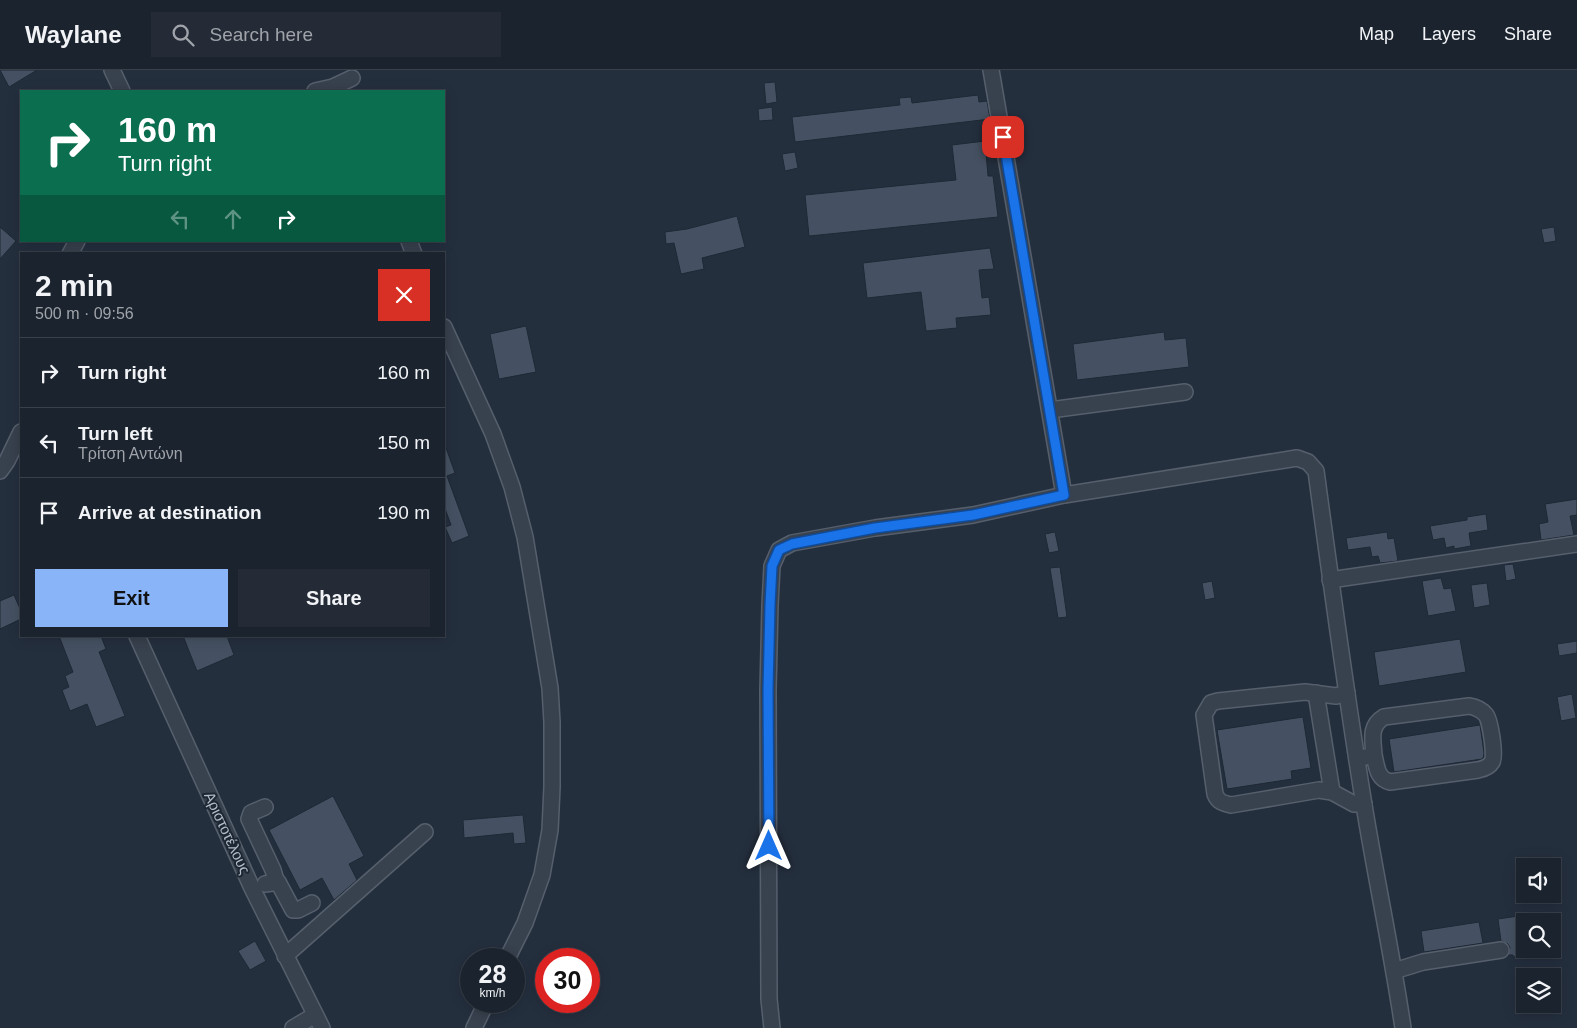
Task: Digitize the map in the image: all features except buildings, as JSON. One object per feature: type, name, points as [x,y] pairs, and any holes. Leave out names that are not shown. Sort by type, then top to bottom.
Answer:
[{"type":"street","points":[[112,70],[122,90]]},
{"type":"street","points":[[991,70],[1064,495]]},
{"type":"street","points":[[320,90],[354,80]]},
{"type":"street","points":[[445,329],[493,434],[512,487],[525,537],[550,688],[552,722],[550,830],[542,874],[525,923],[512,948]]},
{"type":"street","points":[[1050,410],[1185,392]]},
{"type":"street","points":[[0,471],[20,434]]},
{"type":"street","points":[[772,1028],[769,989],[768,680],[772,566],[779,550],[792,544],[875,528],[973,515],[1064,495],[1297,458],[1308,462],[1316,471],[1330,580],[1364,804],[1403,1028]]},
{"type":"street","points":[[1330,580],[1577,544]]},
{"type":"street","name":"Αριστοτέλους","points":[[137,637],[252,888],[318,1021]]},
{"type":"street","points":[[1347,692],[1336,696],[1305,692],[1211,704],[1204,715],[1215,794],[1222,803],[1231,805],[1319,790],[1332,792],[1354,804],[1364,804]]},
{"type":"street","points":[[1316,693],[1332,792]]},
{"type":"street","points":[[1468,706],[1478,708],[1488,719],[1494,755],[1492,763],[1486,768],[1390,782],[1381,778],[1378,774],[1374,755],[1373,731],[1379,720],[1384,717],[1468,706]]},
{"type":"street","points":[[1357,759],[1374,755]]},
{"type":"street","points":[[265,807],[251,813],[249,819],[274,870],[273,882]]},
{"type":"street","points":[[285,956],[425,832]]},
{"type":"street","points":[[252,888],[278,882],[293,910],[298,910],[312,903]]},
{"type":"street","points":[[1394,972],[1423,962],[1501,950]]},
{"type":"street","points":[[474,1028],[481,1013]]},
{"type":"street","points":[[297,1027],[318,1021]]},
{"type":"route","points":[[769,846],[768,690],[770,605],[772,566],[779,550],[792,544],[875,528],[973,515],[1064,495],[1003,137]]}]
